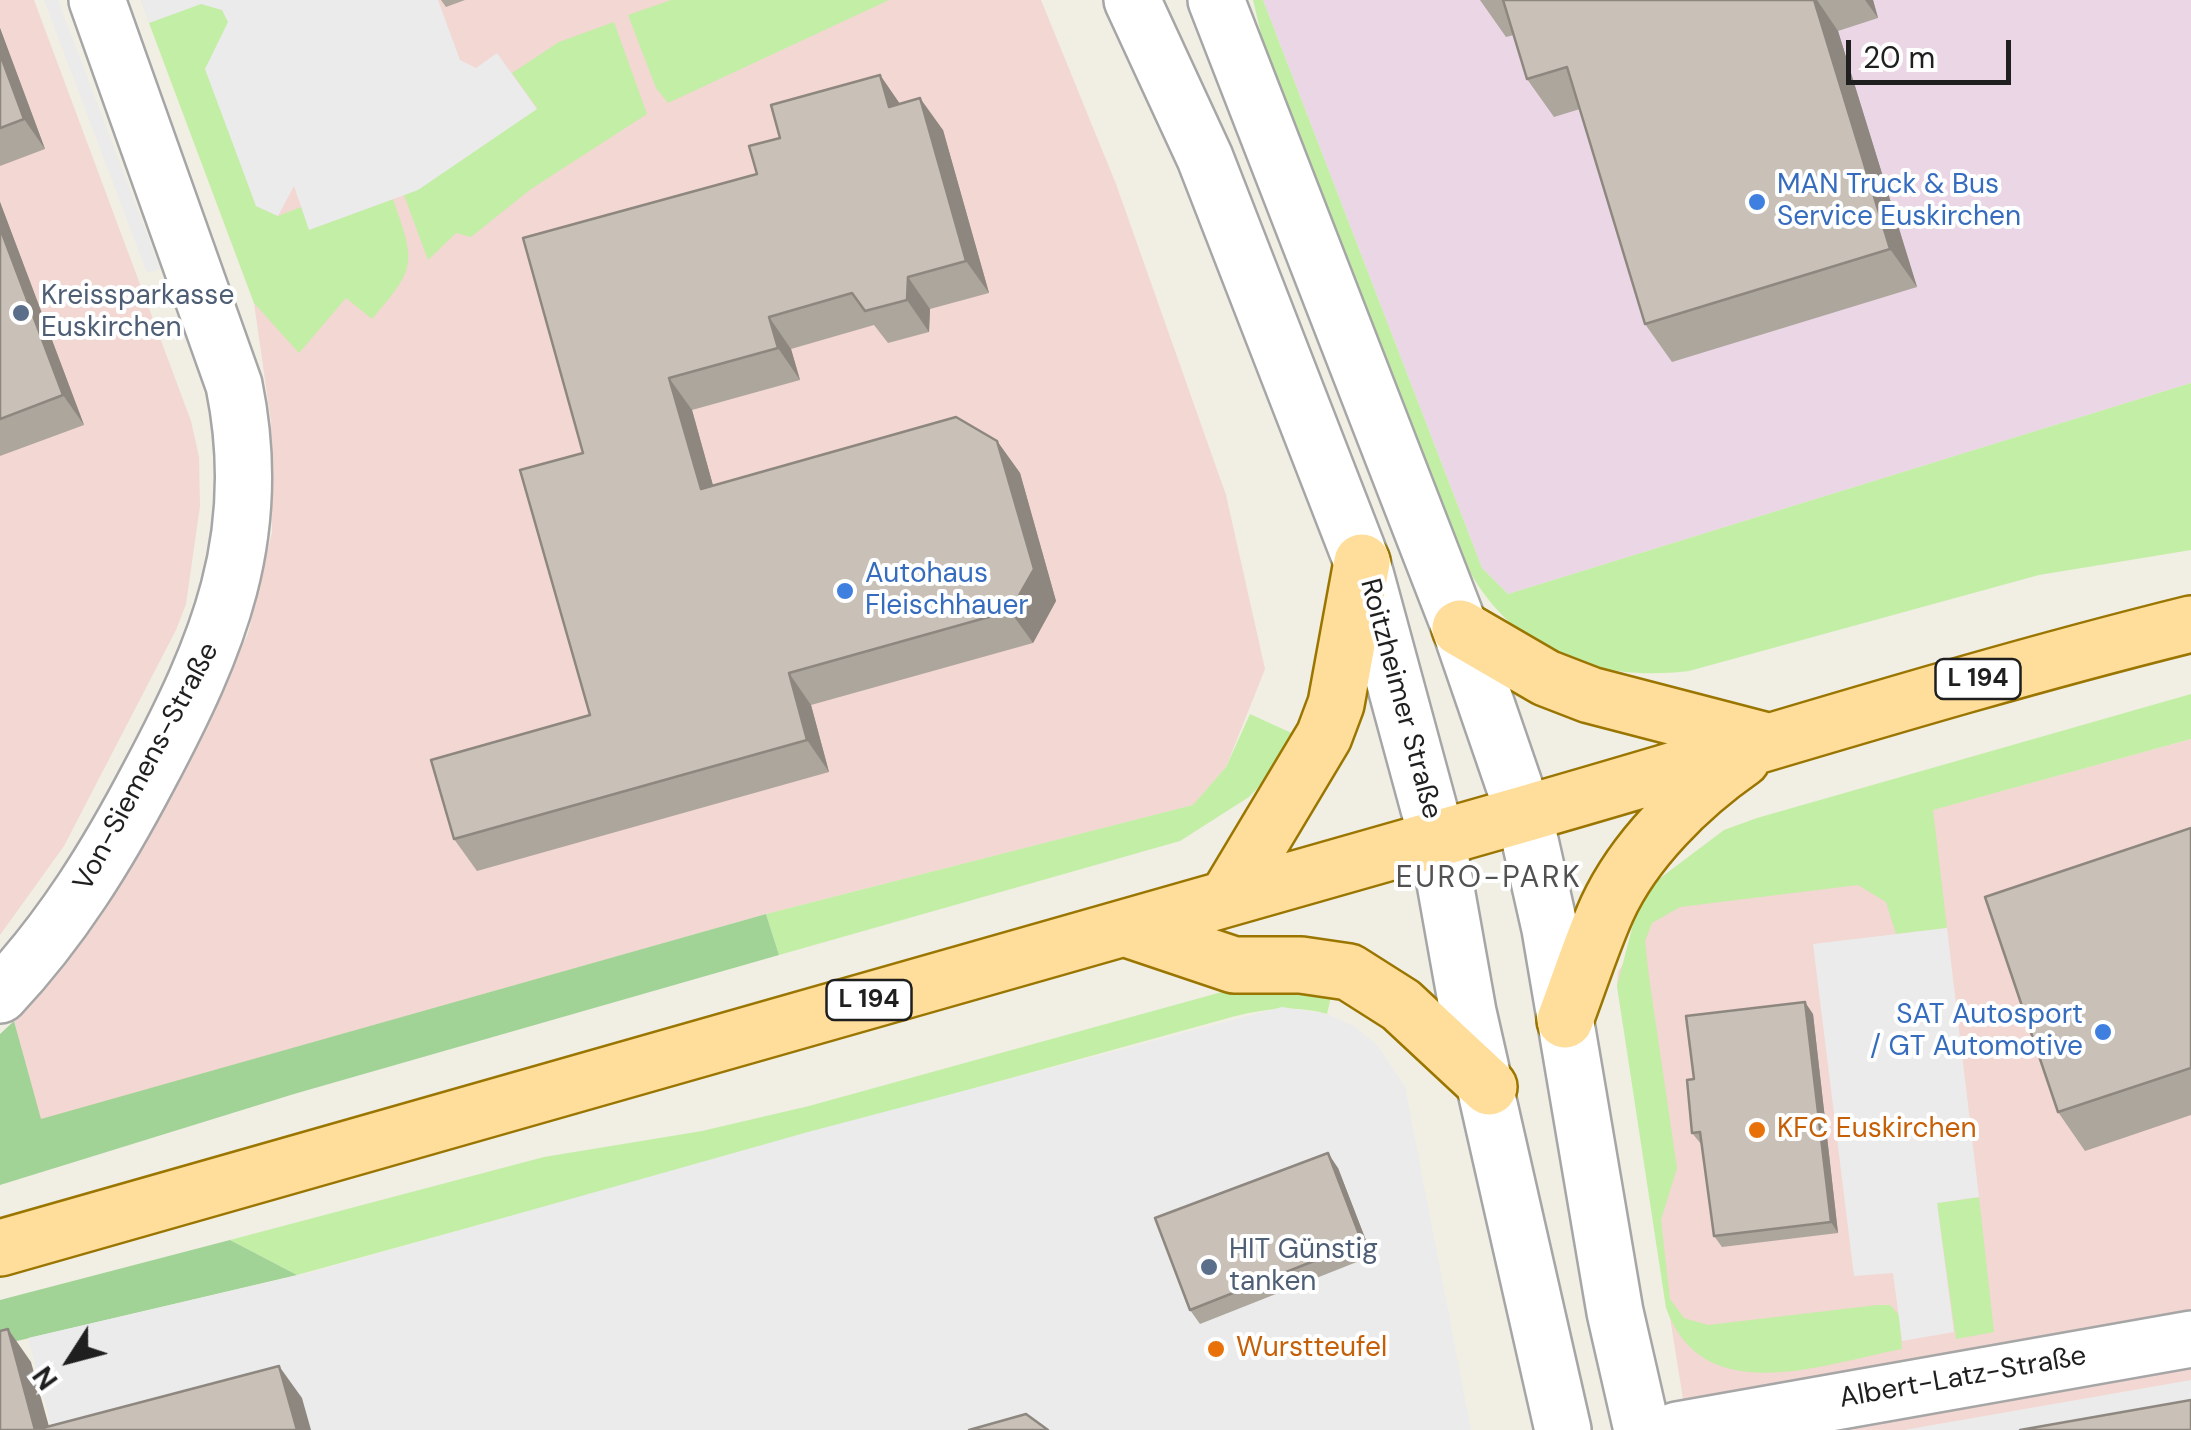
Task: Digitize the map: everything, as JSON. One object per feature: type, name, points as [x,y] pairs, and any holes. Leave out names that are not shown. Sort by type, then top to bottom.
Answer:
[{"type":"main road","points":[[1226,898],[1324,736],[1336,704],[1362,562]]},
{"type":"main road","name":"L 194","points":[[0,1248],[1127,929],[2020,666],[2191,624]]},
{"type":"main road","points":[[1460,628],[1546,678],[1590,695],[1767,741]]},
{"type":"main road","name":"L 194","points":[[1565,1020],[1606,910],[1636,862],[1714,778],[1767,741]]},
{"type":"main road","points":[[1127,929],[1234,965],[1314,966],[1349,972],[1401,1004],[1488,1088]]},
{"type":"street","name":"Von-Siemens-Straße","points":[[0,995],[51,938],[84,890],[190,698],[229,600],[244,509],[242,424],[234,385],[97,0]]},
{"type":"street","name":"Roitzheimer Straße","points":[[1132,0],[1205,158],[1362,562],[1438,838],[1468,1012],[1563,1430]]},
{"type":"street","points":[[1216,0],[1460,628],[1524,814],[1565,1020],[1615,1312],[1642,1430]]},
{"type":"street","name":"Albert-Latz-Straße","points":[[1677,1430],[2191,1339]]},
{"type":"shaded area","points":[[0,0],[34,0],[191,421],[199,457],[200,506],[186,604],[176,630],[64,846],[0,935]]},
{"type":"shaded area","points":[[44,0],[58,0],[160,269],[147,273]]},
{"type":"shaded area","points":[[141,0],[1041,0],[1116,184],[1226,495],[1265,669],[1226,767],[1194,805],[766,914],[40,1120],[14,1021],[92,924],[214,701],[248,634],[272,532],[271,422],[254,303]]},
{"type":"shaded area","points":[[141,0],[438,0],[460,60],[476,68],[497,53],[537,109],[418,190],[309,230],[294,186],[278,216],[256,206],[205,69],[228,22],[222,10],[201,4],[149,23]]},
{"type":"shaded area","points":[[1263,0],[2191,0],[2191,383],[1508,594],[1482,568]]},
{"type":"shaded area","points":[[2191,739],[2191,1430],[1688,1430],[1617,986],[1618,972],[1659,908],[1932,810]]},
{"type":"shaded area","points":[[1947,928],[1979,1197],[1937,1203],[1954,1332],[1902,1341],[1893,1273],[1854,1276],[1813,944]]},
{"type":"shaded area","points":[[1282,1007],[1327,1014],[1355,1027],[1377,1045],[1405,1087],[1471,1430],[52,1430],[28,1338],[312,1272],[808,1132]]},
{"type":"shaded area","points":[[2191,1380],[2191,1424],[2157,1430],[1904,1430]]},
{"type":"green space","points":[[671,0],[889,0],[668,103],[656,88],[628,15]]},
{"type":"green space","points":[[1253,0],[1263,0],[1482,568],[1508,594],[2191,383],[2191,550],[2039,575],[1689,671],[1654,673],[1590,666],[1533,641],[1486,597],[1467,567],[1262,38]]},
{"type":"green space","points":[[201,3],[222,10],[229,22],[219,103],[256,206],[278,216],[301,207],[310,229],[393,199],[405,237],[405,275],[372,319],[346,298],[299,353],[254,303],[149,23]]},
{"type":"green space","points":[[614,22],[647,114],[531,189],[471,237],[456,233],[428,260],[404,195],[537,108],[512,73],[559,42]]},
{"type":"green space","points":[[2191,694],[2191,739],[1933,810],[1947,928],[1896,934],[1886,902],[1858,885],[1680,907],[1652,923],[1645,941],[1677,1168],[1661,1220],[1670,1299],[1684,1318],[1708,1325],[1877,1305],[1890,1305],[1899,1315],[1902,1349],[1802,1370],[1768,1373],[1736,1370],[1707,1360],[1683,1340],[1666,1308],[1617,986],[1636,913],[1635,897],[1724,830]]},
{"type":"green space","points":[[1250,714],[1298,736],[1283,761],[1249,797],[1180,841],[779,955],[766,914],[1193,805],[1226,767]]},
{"type":"green space","points":[[766,914],[779,955],[294,1094],[0,1185],[0,1034],[14,1021],[41,1119]]},
{"type":"green space","points":[[1229,990],[1332,992],[1327,1014],[1280,1009],[1232,1017],[297,1275],[230,1240],[544,1157],[702,1131],[809,1106]]},
{"type":"green space","points":[[1979,1197],[1994,1332],[1956,1339],[1937,1203]]},
{"type":"green space","points":[[230,1240],[297,1275],[0,1345],[0,1300]]},
{"type":"building","name":"MAN Truck & Bus Service Euskirchen","points":[[1503,0],[1814,0],[1890,249],[1645,324],[1567,67],[1527,79]]},
{"type":"building","points":[[0,54],[24,119],[0,128]]},
{"type":"building","points":[[880,75],[889,107],[920,98],[966,261],[908,277],[907,300],[865,311],[852,293],[769,317],[778,348],[669,378],[701,489],[956,417],[997,441],[1034,569],[1010,611],[789,673],[807,740],[454,839],[431,760],[590,715],[520,470],[583,453],[523,238],[757,174],[749,146],[780,138],[771,105]]},
{"type":"building","points":[[0,228],[63,395],[0,419]]},
{"type":"building","points":[[2191,828],[2191,1068],[2058,1112],[1985,897]]},
{"type":"building","name":"KFC Euskirchen","points":[[1805,1002],[1831,1222],[1714,1236],[1700,1132],[1692,1133],[1687,1080],[1694,1079],[1686,1016]]},
{"type":"building","points":[[1328,1153],[1362,1242],[1190,1310],[1155,1218]]},
{"type":"building","points":[[8,1329],[35,1430],[0,1430],[0,1331]]},
{"type":"building","points":[[279,1366],[297,1430],[35,1430]]},
{"type":"building","points":[[2191,1400],[2191,1430],[2020,1430]]},
{"type":"building","points":[[1026,1414],[1048,1430],[969,1430]]},
{"type":"place","name":"MAN Truck & Bus Service Euskirchen","points":[[1757,202]]},
{"type":"place","name":"Kreissparkasse Euskirchen","points":[[21,313]]},
{"type":"place","name":"Autohaus Fleischhauer","points":[[845,591]]},
{"type":"place","name":"SAT Autosport / GT Automotive","points":[[2103,1032]]},
{"type":"place","name":"KFC Euskirchen","points":[[1757,1130]]},
{"type":"place","name":"HIT Günstig tanken","points":[[1209,1267]]},
{"type":"place","name":"Wurstteufel","points":[[1216,1349]]},
{"type":"district","name":"EURO-PARK","points":[[1489,879]]}]
